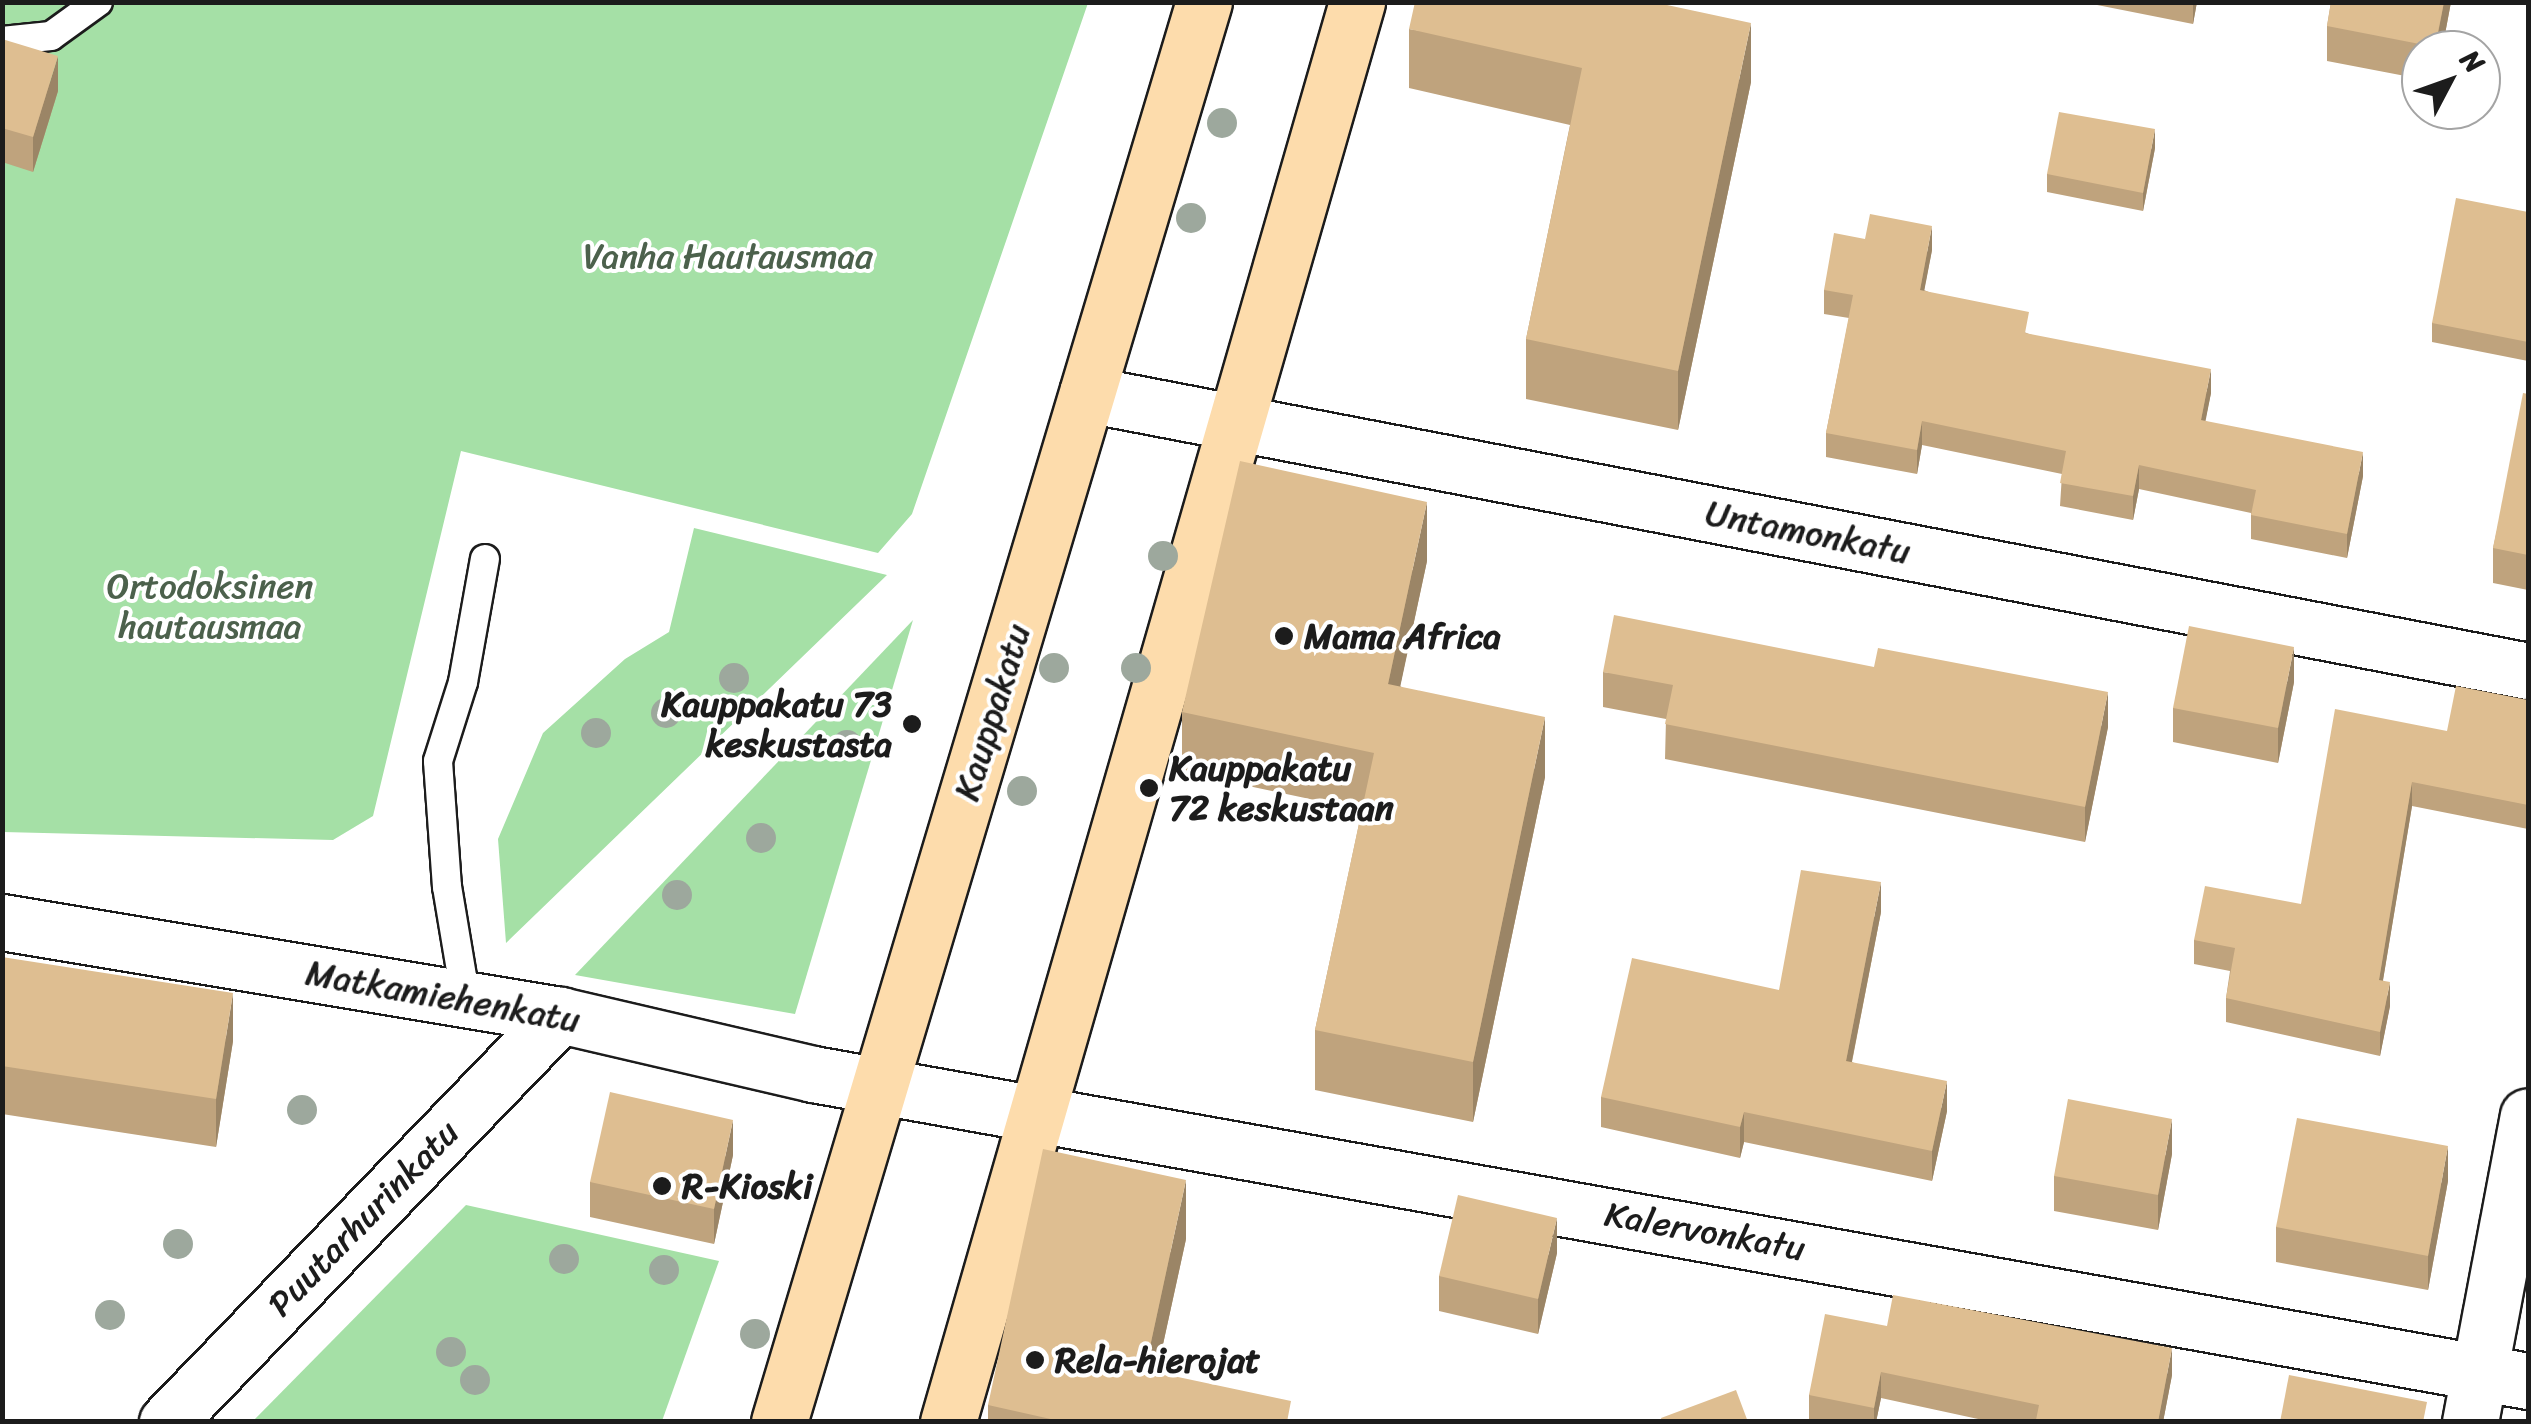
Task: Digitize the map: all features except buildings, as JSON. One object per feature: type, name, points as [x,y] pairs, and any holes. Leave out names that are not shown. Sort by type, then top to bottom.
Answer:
[{"type":"main road","name":"Kauppakatu","points":[[779,1422],[1204,2]]},
{"type":"main road","points":[[948,1422],[1356,2]]},
{"type":"street","name":"Untamonkatu","points":[[1087,394],[2528,672]]},
{"type":"street","name":"Matkamiehenkatu","points":[[2,922],[560,1015],[814,1074],[881,1081]]},
{"type":"street","name":"Puutarhurinkatu","points":[[167,1422],[560,1015]]},
{"type":"street","name":"Kalervonkatu","points":[[881,1081],[2493,1391]]},
{"type":"street","points":[[2493,1391],[2528,1116]]},
{"type":"lane","points":[[2,40],[50,36],[98,2]]},
{"type":"lane","points":[[466,1000],[447,887],[438,761],[463,682],[484,559]]},
{"type":"green space","name":"Vanha Hautausmaa","points":[[3,3],[1088,3],[912,514],[878,553],[461,451],[373,816],[333,840],[3,832]]},
{"type":"green space","points":[[694,528],[887,575],[506,943],[498,839],[543,733],[625,659],[669,632]]},
{"type":"green space","points":[[913,620],[795,1014],[575,975]]},
{"type":"green space","points":[[466,1205],[719,1261],[662,1421],[253,1421]]},
{"type":"place","name":"Mama Africa","points":[[1284,636]]},
{"type":"place","name":"Kauppakatu 73 keskustasta","points":[[912,724]]},
{"type":"place","name":"Kauppakatu 72 keskustaan","points":[[1149,788]]},
{"type":"place","name":"R-Kioski","points":[[662,1186]]},
{"type":"place","name":"Rela-hierojat","points":[[1035,1360]]},
{"type":"park label","name":"Ortodoksinen hautausmaa","points":[[210,606]]}]
